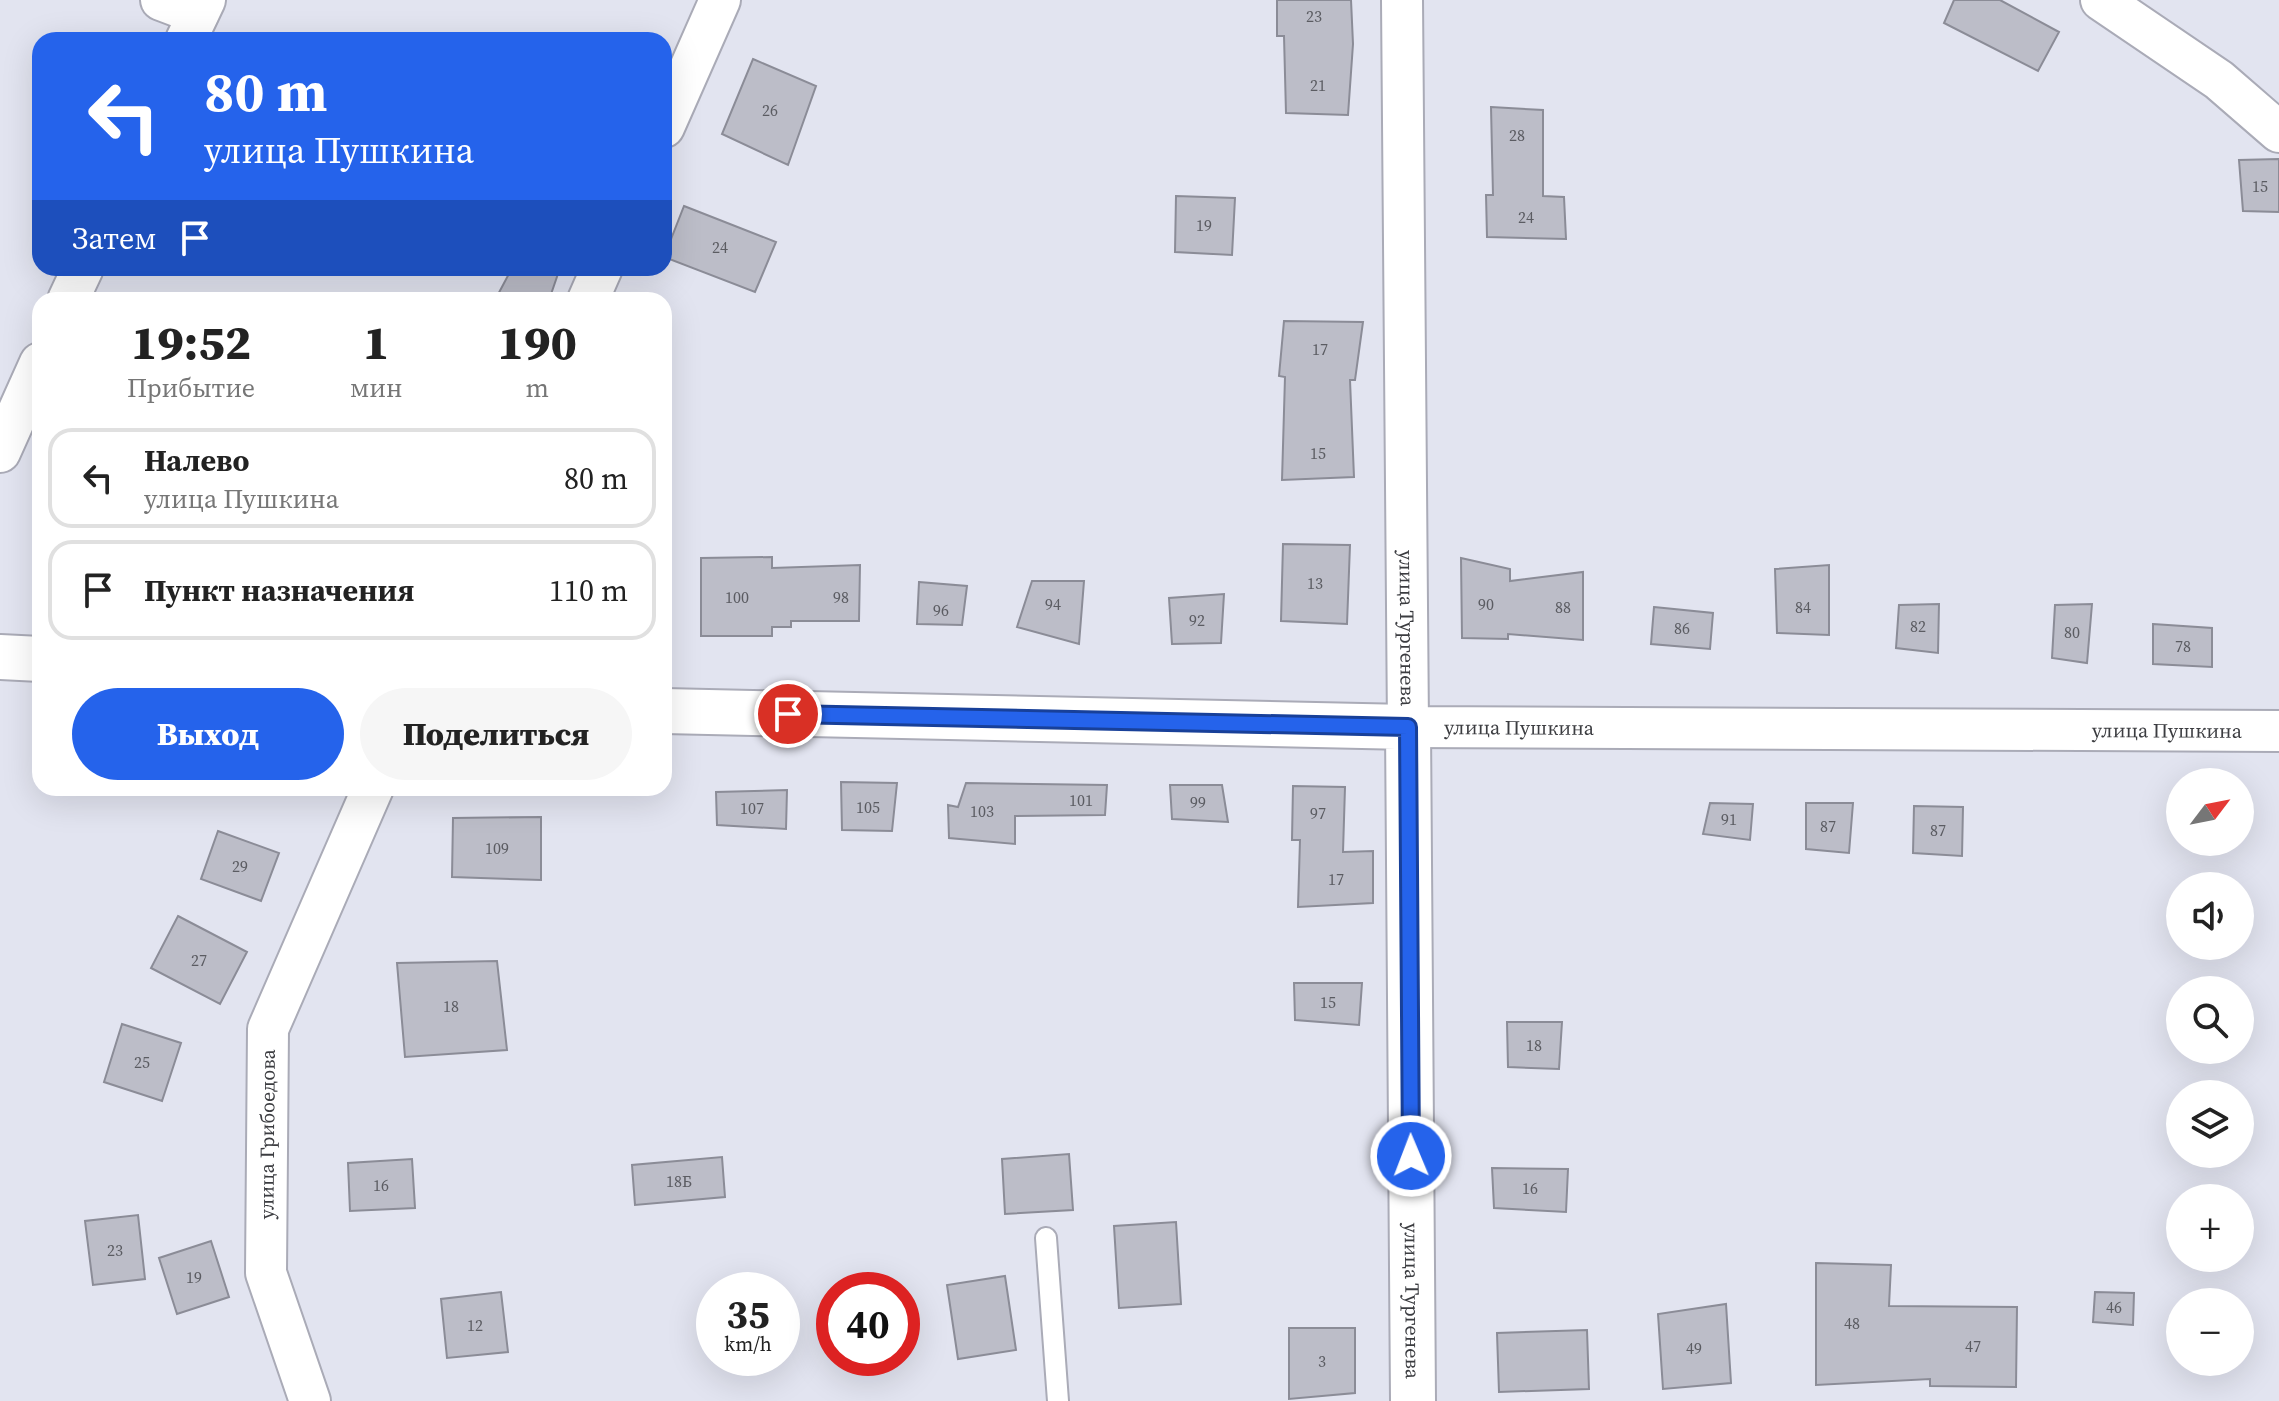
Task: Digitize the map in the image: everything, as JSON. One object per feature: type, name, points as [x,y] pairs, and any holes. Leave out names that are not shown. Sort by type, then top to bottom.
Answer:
[{"type":"street","points":[[672,109],[720,0]]},
{"type":"street","name":"улица Тургенева","points":[[1402,0],[1413,1401]]},
{"type":"street","points":[[2101,0],[2219,80],[2279,132]]},
{"type":"street","points":[[0,452],[32,381]]},
{"type":"street","points":[[0,657],[32,659]]},
{"type":"street","name":"улица Пушкина","points":[[672,711],[1408,727],[2279,731]]},
{"type":"street","name":"улица Грибоедова","points":[[310,1401],[266,1273],[268,1029],[370,796]]},
{"type":"lane","points":[[1046,1238],[1058,1401]]},
{"type":"building","points":[[1277,0],[1351,0],[1353,44],[1348,115],[1286,113],[1284,36],[1277,36]]},
{"type":"building","points":[[1954,0],[2000,0],[2059,32],[2038,71],[1944,23]]},
{"type":"building","points":[[753,59],[816,86],[788,165],[722,134]]},
{"type":"building","points":[[1491,107],[1543,110],[1543,196],[1564,197],[1566,239],[1487,237],[1486,195],[1493,195]]},
{"type":"building","points":[[2279,159],[2279,212],[2243,211],[2239,160]]},
{"type":"building","points":[[1176,196],[1235,198],[1232,255],[1175,252]]},
{"type":"building","points":[[684,206],[776,242],[755,292],[672,260],[672,237]]},
{"type":"building","points":[[508,276],[557,276],[552,292],[499,292]]},
{"type":"building","points":[[1284,321],[1363,322],[1355,380],[1350,380],[1354,477],[1282,480],[1285,377],[1279,376]]},
{"type":"building","points":[[1283,544],[1350,545],[1347,624],[1281,621]]},
{"type":"building","points":[[772,557],[772,568],[860,565],[859,621],[791,621],[791,627],[772,627],[772,636],[701,636],[701,558]]},
{"type":"building","points":[[1461,558],[1510,569],[1510,581],[1583,572],[1583,640],[1508,634],[1508,639],[1462,638]]},
{"type":"building","points":[[1829,565],[1829,635],[1777,633],[1775,569]]},
{"type":"building","points":[[1032,581],[1084,581],[1079,644],[1017,627]]},
{"type":"building","points":[[919,582],[967,586],[962,625],[917,624]]},
{"type":"building","points":[[1224,594],[1221,643],[1172,644],[1169,598]]},
{"type":"building","points":[[1939,604],[1938,653],[1896,648],[1899,605]]},
{"type":"building","points":[[2092,604],[2087,663],[2052,658],[2055,605]]},
{"type":"building","points":[[1654,607],[1713,613],[1710,649],[1651,644]]},
{"type":"building","points":[[2153,624],[2212,628],[2212,667],[2153,664]]},
{"type":"building","points":[[841,782],[897,783],[892,831],[842,830]]},
{"type":"building","points":[[966,783],[1107,785],[1105,815],[1015,816],[1015,844],[949,838],[948,805],[958,807]]},
{"type":"building","points":[[1170,785],[1222,785],[1228,822],[1172,819]]},
{"type":"building","points":[[1293,786],[1345,787],[1343,852],[1373,851],[1373,903],[1298,907],[1300,840],[1292,840]]},
{"type":"building","points":[[787,790],[786,829],[717,825],[716,792]]},
{"type":"building","points":[[1710,803],[1753,804],[1750,840],[1703,834]]},
{"type":"building","points":[[1806,803],[1853,803],[1849,853],[1806,849]]},
{"type":"building","points":[[1914,806],[1963,807],[1962,856],[1913,853]]},
{"type":"building","points":[[541,817],[541,880],[452,877],[453,818]]},
{"type":"building","points":[[218,831],[279,853],[261,901],[201,879]]},
{"type":"building","points":[[178,916],[247,952],[220,1004],[151,968]]},
{"type":"building","points":[[497,961],[507,1050],[405,1057],[397,963]]},
{"type":"building","points":[[1294,983],[1362,983],[1359,1025],[1295,1020]]},
{"type":"building","points":[[1507,1022],[1562,1022],[1559,1069],[1508,1067]]},
{"type":"building","points":[[122,1024],[181,1043],[162,1101],[104,1082]]},
{"type":"building","points":[[1069,1154],[1073,1210],[1005,1214],[1002,1159]]},
{"type":"building","points":[[722,1157],[725,1197],[635,1205],[632,1165]]},
{"type":"building","points":[[412,1159],[415,1208],[350,1211],[348,1163]]},
{"type":"building","points":[[1492,1168],[1568,1169],[1566,1212],[1494,1208]]},
{"type":"building","points":[[138,1215],[145,1279],[93,1285],[85,1221]]},
{"type":"building","points":[[1176,1222],[1181,1304],[1119,1308],[1114,1226]]},
{"type":"building","points":[[211,1241],[229,1297],[177,1314],[159,1258]]},
{"type":"building","points":[[1816,1263],[1891,1265],[1889,1306],[2017,1307],[2016,1387],[1930,1386],[1930,1379],[1816,1385]]},
{"type":"building","points":[[1005,1276],[1016,1350],[958,1359],[947,1285]]},
{"type":"building","points":[[501,1292],[508,1352],[447,1358],[441,1299]]},
{"type":"building","points":[[2095,1292],[2134,1293],[2133,1325],[2093,1322]]},
{"type":"building","points":[[1726,1304],[1731,1383],[1663,1389],[1658,1314]]},
{"type":"building","points":[[1289,1328],[1355,1328],[1355,1393],[1289,1399]]},
{"type":"building","points":[[1587,1330],[1589,1389],[1499,1392],[1497,1333]]},
{"type":"route","points":[[788,714],[1408,727],[1411,1156]]}]
